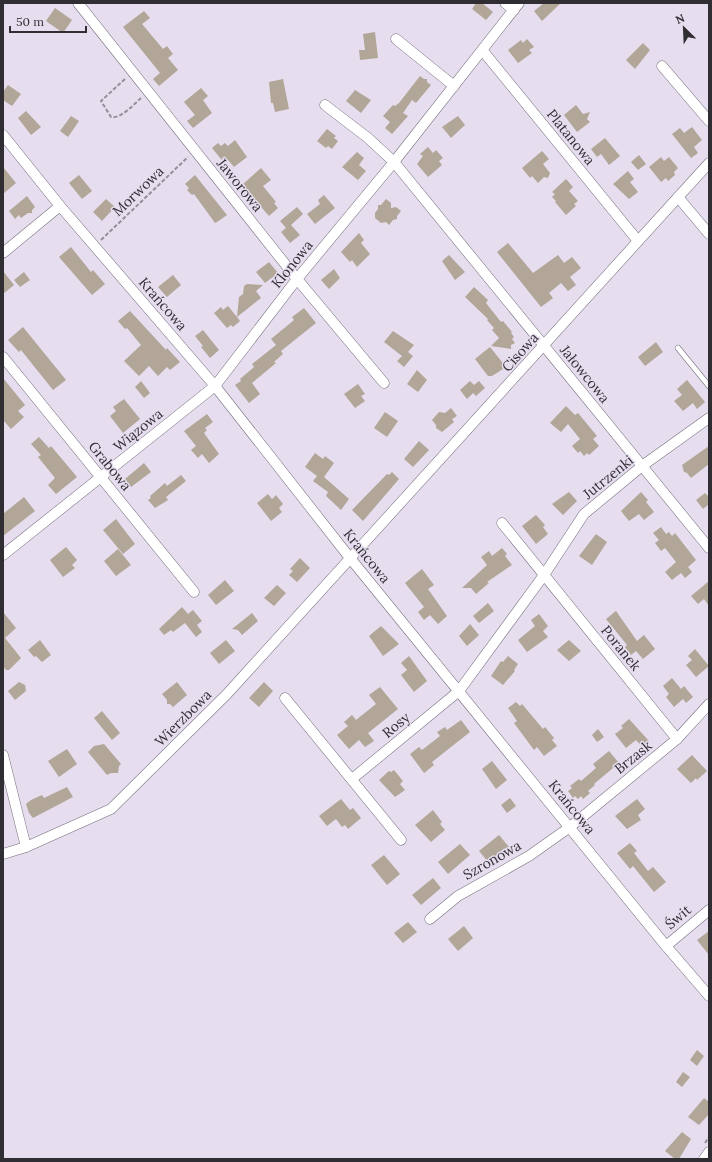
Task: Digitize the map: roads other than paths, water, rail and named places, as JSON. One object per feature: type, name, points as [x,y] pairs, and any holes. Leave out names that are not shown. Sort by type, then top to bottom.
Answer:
[{"type":"street","name":"Jaworowa","points":[[78,3],[297,279],[384,383]]},
{"type":"street","name":"Klonowa","points":[[215,386],[297,279],[394,162],[517,6],[505,3]]},
{"type":"street","points":[[396,39],[454,86]]},
{"type":"street","name":"Platanowa","points":[[483,51],[638,241]]},
{"type":"street","points":[[662,66],[709,120]]},
{"type":"street","points":[[325,105],[368,138],[394,162]]},
{"type":"street","name":"Krańcowa","points":[[3,135],[60,206],[215,386],[350,558],[666,946],[709,996]]},
{"type":"street","name":"Jałowcowa","points":[[394,162],[709,548]]},
{"type":"street","name":"Cisowa","points":[[350,558],[709,163]]},
{"type":"street","points":[[678,196],[709,234]]},
{"type":"street","points":[[3,253],[60,206]]},
{"type":"street","name":"Grabowa","points":[[3,357],[194,592]]},
{"type":"street","name":"Wiązowa","points":[[3,555],[215,386]]},
{"type":"street","name":"Jutrzenki","points":[[459,691],[544,575],[584,514],[642,466],[709,418]]},
{"type":"street","points":[[502,523],[544,575]]},
{"type":"street","name":"Wierzbowa","points":[[3,854],[26,847],[111,809],[227,694],[350,558]]},
{"type":"street","name":"Poranek","points":[[544,575],[677,739]]},
{"type":"street","name":"Rosy","points":[[352,779],[459,691]]},
{"type":"street","points":[[285,698],[401,840]]},
{"type":"street","name":"Brzask","points":[[570,827],[677,739],[709,704]]},
{"type":"street","points":[[3,755],[26,847]]},
{"type":"street","name":"Szronowa","points":[[430,919],[458,896],[529,856],[570,827]]},
{"type":"street","name":"Świt","points":[[666,946],[709,910]]},
{"type":"street","points":[[704,1159],[709,1152]]},
{"type":"lane","points":[[678,348],[709,386]]}]
